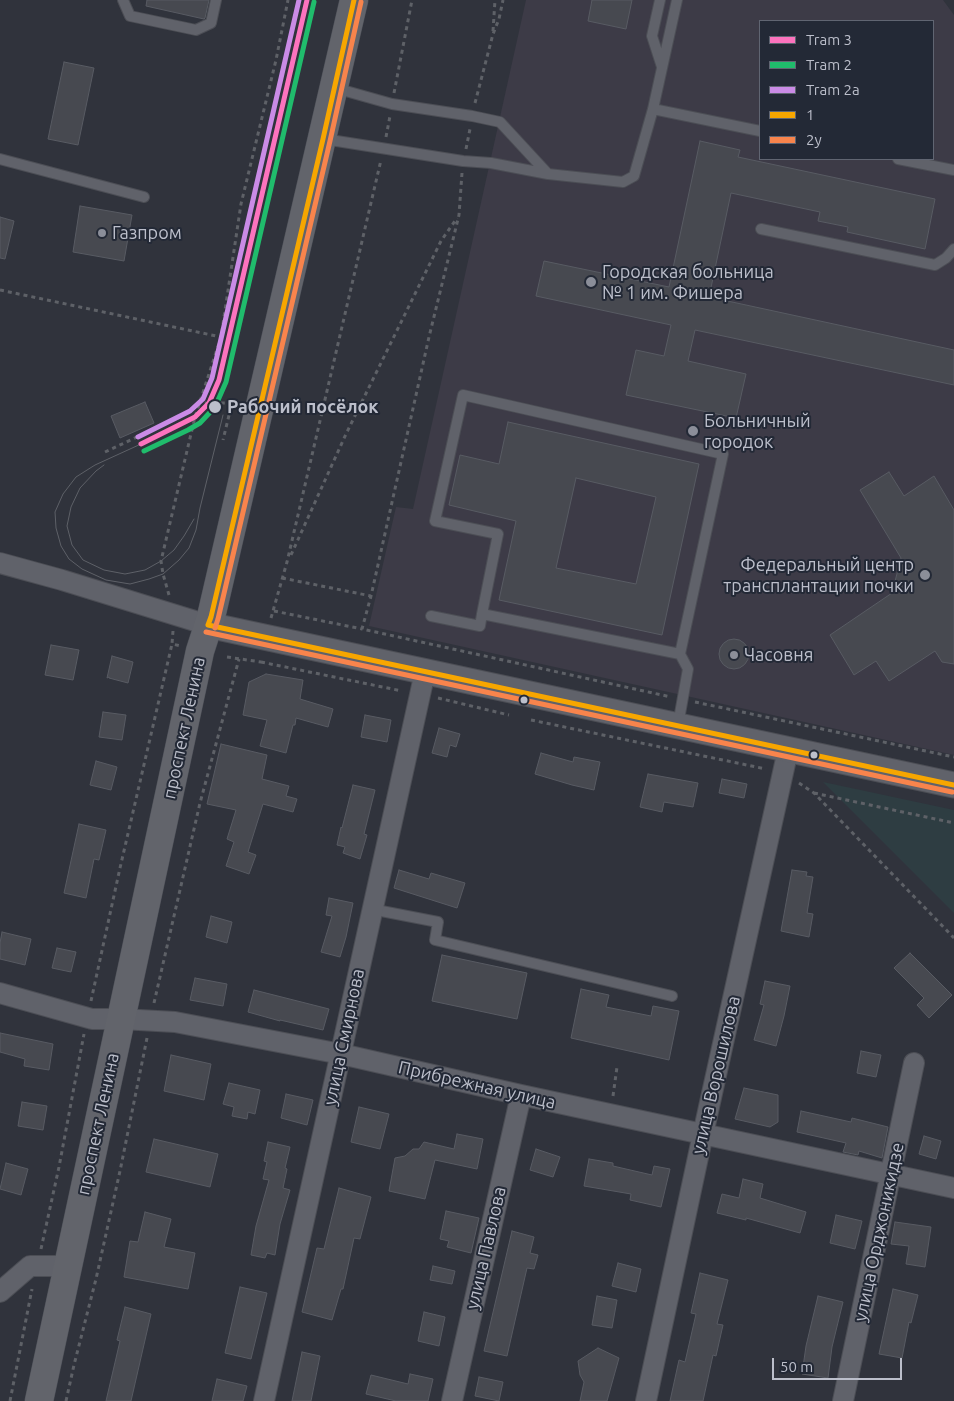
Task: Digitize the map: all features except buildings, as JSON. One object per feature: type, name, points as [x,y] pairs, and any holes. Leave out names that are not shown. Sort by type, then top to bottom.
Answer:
[{"type":"main road","name":"проспект Ленина","points":[[39,1401],[200,651],[208,625],[323,139],[354,0]]},
{"type":"street","points":[[0,563],[69,582],[208,625],[422,684],[678,726],[786,761],[954,785]]},
{"type":"street","name":"улица Смирнова","points":[[264,1401],[422,684]]},
{"type":"street","name":"улица Ворошилова","points":[[646,1401],[786,761]]},
{"type":"street","name":"Прибрежная улица","points":[[0,993],[92,1020],[121,1019],[175,1022],[341,1054],[521,1095],[954,1188]]},
{"type":"street","name":"улица Орджоникидзе","points":[[843,1401],[914,1063]]},
{"type":"street","name":"улица Павлова","points":[[452,1401],[521,1095]]},
{"type":"street","points":[[0,1292],[30,1266],[68,1266]]},
{"type":"lane","points":[[123,0],[130,16],[196,30],[211,23],[216,0]]},
{"type":"lane","points":[[660,0],[652,36],[662,68]]},
{"type":"lane","points":[[323,139],[463,161],[491,163],[548,174],[623,182],[634,176],[653,109],[677,0]]},
{"type":"lane","points":[[334,88],[392,104],[500,122],[548,174]]},
{"type":"lane","points":[[653,109],[759,131]]},
{"type":"lane","points":[[0,159],[144,197]]},
{"type":"lane","points":[[903,160],[954,170]]},
{"type":"lane","points":[[761,229],[935,265],[946,258],[954,248]]},
{"type":"lane","points":[[431,616],[480,626],[498,534],[436,521],[463,395],[723,454],[680,654],[688,669],[678,726]]},
{"type":"lane","points":[[482,614],[680,654]]},
{"type":"lane","points":[[372,909],[438,922],[435,940],[672,996]]},
{"type":"path","points":[[171,600],[161,561],[195,417],[220,337],[241,204],[276,60],[288,0]]},
{"type":"path","points":[[268,626],[274,612],[287,562],[384,149],[412,0]]},
{"type":"path","points":[[493,34],[495,0]]},
{"type":"path","points":[[362,628],[459,215],[463,161],[472,116],[493,34],[504,0]]},
{"type":"path","points":[[287,562],[346,434],[441,241],[459,215]]},
{"type":"path","points":[[0,290],[220,337]]},
{"type":"path","points":[[105,452],[182,416],[200,403],[232,403],[223,440]]},
{"type":"path","points":[[282,578],[371,596]]},
{"type":"path","points":[[274,612],[362,628],[954,757]]},
{"type":"path","points":[[173,623],[172,644],[186,647]]},
{"type":"path","points":[[227,657],[422,684],[509,715]]},
{"type":"path","points":[[261,662],[262,657]]},
{"type":"path","points":[[531,720],[786,761],[814,793],[954,938]]},
{"type":"path","points":[[814,793],[954,823]]},
{"type":"path","points":[[609,1114],[617,1067]]},
{"type":"shaded area","name":"Больничный городок","points":[[526,0],[943,0],[954,15],[954,755],[369,626],[396,507],[413,509]]},
{"type":"shaded area","points":[[823,782],[954,810],[954,913]]},
{"type":"tram line","name":"2а","points":[[138,437],[190,411],[203,399],[212,378],[299,0]]},
{"type":"tram line","name":"3","points":[[141,444],[195,417],[209,403],[219,380],[307,0]]},
{"type":"tram line","name":"2","points":[[144,451],[200,423],[215,407],[226,382],[314,2]]},
{"type":"tram line","points":[[141,444],[95,465],[76,477],[63,494],[55,512],[56,528],[61,546],[69,559],[82,569],[106,580],[130,584],[163,574],[189,548],[196,530],[223,415]]},
{"type":"tram line","points":[[104,465],[80,488],[71,507],[67,526],[72,545],[83,560],[104,570],[125,574],[145,570],[161,561],[174,550],[194,519]]},
{"type":"transit line","name":"1","points":[[208,625],[354,0]]},
{"type":"transit line","name":"2у","points":[[215,628],[361,2]]},
{"type":"transit line","name":"1","points":[[208,625],[954,785]]},
{"type":"transit line","name":"2у","points":[[206,632],[952,792]]},
{"type":"place","name":"Газпром","points":[[102,233]]},
{"type":"place","name":"Городская больница № 1 им. Фишера","points":[[591,282]]},
{"type":"place","name":"Рабочий посёлок","points":[[215,407]]},
{"type":"place","name":"Больничный городок","points":[[693,431]]},
{"type":"place","name":"Федеральный центр трансплантации почки","points":[[925,575]]},
{"type":"place","name":"Часовня","points":[[734,655]]}]
